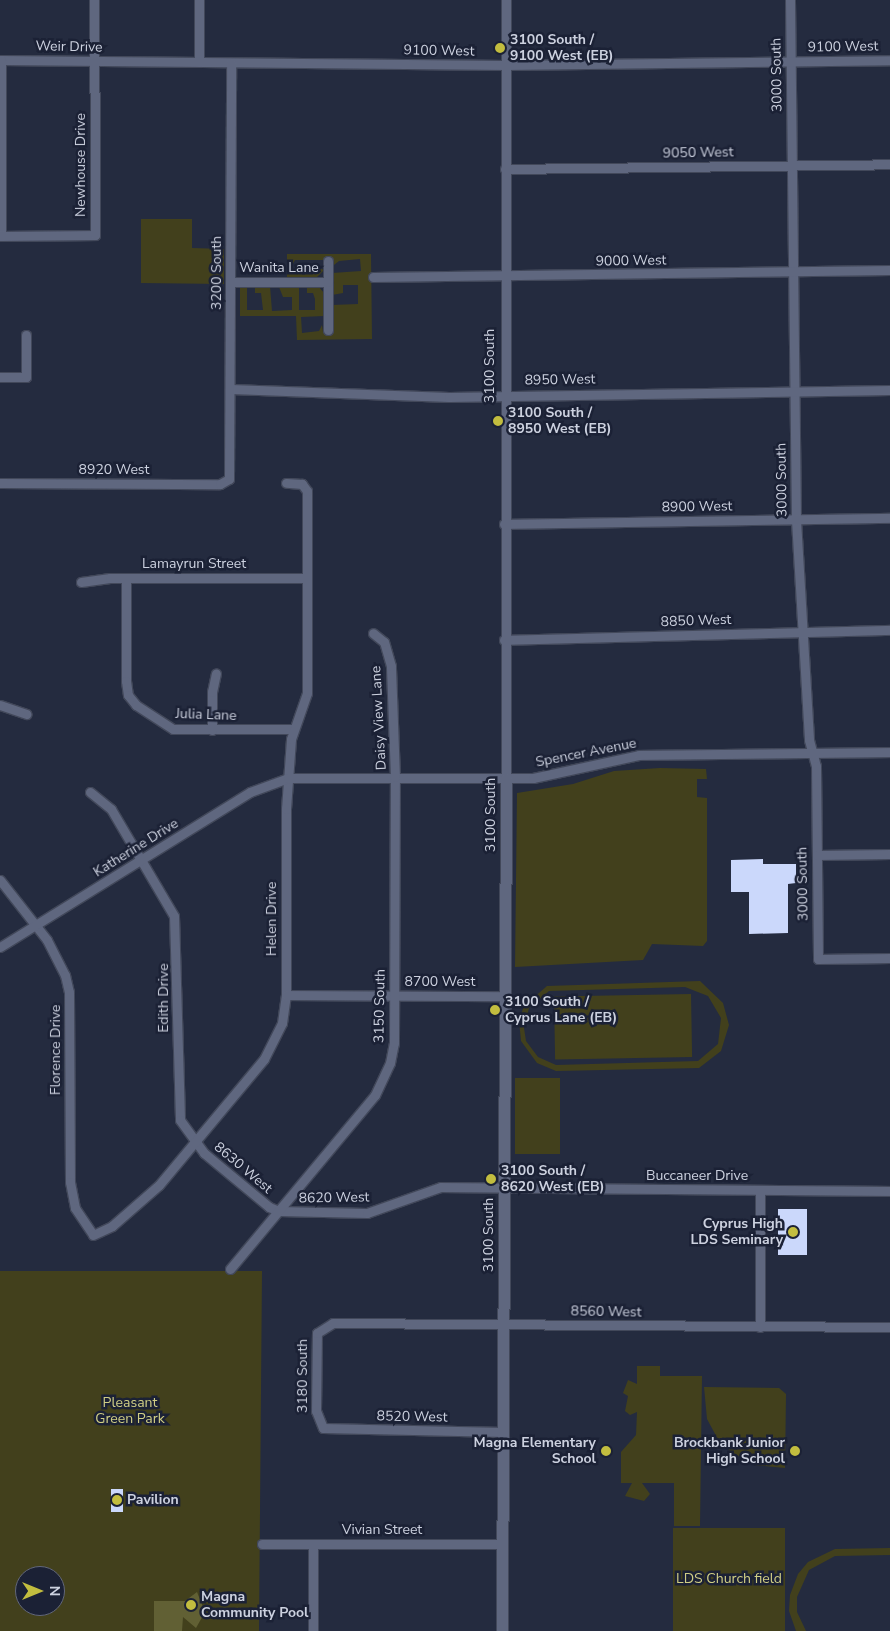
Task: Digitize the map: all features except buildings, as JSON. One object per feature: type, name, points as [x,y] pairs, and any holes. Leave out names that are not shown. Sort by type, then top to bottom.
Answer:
[{"type":"street","points":[[94,0],[94,60]]},
{"type":"street","points":[[199,0],[199,62]]},
{"type":"street","name":"3100 South","points":[[502,1631],[506,778],[504,524],[506,0]]},
{"type":"street","name":"3000 South","points":[[790,0],[796,520],[809,740],[813,754],[817,855],[818,959],[890,958]]},
{"type":"street","points":[[0,60],[1,236]]},
{"type":"street","name":"Weir Drive","points":[[0,60],[94,60],[137,63]]},
{"type":"street","name":"Newhouse Drive","points":[[1,236],[95,235],[94,60]]},
{"type":"street","name":"9100 West","points":[[137,63],[230,62],[506,65],[890,60]]},
{"type":"street","name":"3200 South","points":[[227,481],[231,476],[230,62]]},
{"type":"street","name":"9050 West","points":[[506,169],[890,164]]},
{"type":"street","name":"Wanita Lane","points":[[328,261],[328,330]]},
{"type":"street","name":"9000 West","points":[[373,277],[890,270]]},
{"type":"street","name":"Wanita Lane","points":[[231,282],[328,282]]},
{"type":"street","points":[[0,377],[26,377],[26,335]]},
{"type":"street","name":"8950 West","points":[[231,389],[340,390],[400,396],[890,390]]},
{"type":"street","name":"8920 West","points":[[0,483],[227,481]]},
{"type":"street","name":"Helen Drive","points":[[93,1235],[112,1226],[142,1201],[264,1059],[282,1023],[286,995],[288,778],[292,729],[307,693],[306,486],[286,483]]},
{"type":"street","name":"8900 West","points":[[504,524],[890,518]]},
{"type":"street","name":"Lamayrun Street","points":[[81,582],[126,578],[307,578]]},
{"type":"street","name":"Julia Lane","points":[[126,578],[126,681],[131,701],[169,728],[212,730],[292,729]]},
{"type":"street","name":"8850 West","points":[[504,640],[890,630]]},
{"type":"street","name":"Daisy View Lane","points":[[373,633],[384,642],[391,666],[396,777]]},
{"type":"street","points":[[212,730],[212,692],[216,673]]},
{"type":"street","points":[[0,705],[26,714]]},
{"type":"street","name":"Spencer Avenue","points":[[288,778],[506,778],[554,775],[639,755],[890,752]]},
{"type":"street","name":"3150 South","points":[[230,1269],[279,1211],[385,1078],[394,1043],[396,777]]},
{"type":"street","name":"Katherine Drive","points":[[0,947],[258,788],[288,778]]},
{"type":"street","name":"Edith Drive","points":[[90,792],[111,809],[169,904],[177,930],[178,1108],[193,1141]]},
{"type":"street","points":[[817,855],[890,854]]},
{"type":"street","name":"Florence Drive","points":[[0,880],[36,925],[58,958],[69,992],[70,1182],[75,1208],[93,1235]]},
{"type":"street","name":"8700 West","points":[[286,995],[505,996]]},
{"type":"street","name":"8630 West","points":[[193,1141],[258,1199],[279,1211]]},
{"type":"street","name":"8620 West","points":[[279,1211],[368,1213],[441,1187],[504,1189]]},
{"type":"street","name":"Buccaneer Drive","points":[[504,1189],[890,1191]]},
{"type":"street","points":[[760,1190],[760,1327]]},
{"type":"street","name":"8560 West","points":[[322,1327],[333,1323],[890,1327]]},
{"type":"street","name":"3180 South","points":[[322,1327],[316,1336],[316,1411],[322,1427]]},
{"type":"street","name":"8520 West","points":[[322,1427],[331,1430],[503,1432]]},
{"type":"street","name":"Vivian Street","points":[[262,1544],[503,1544]]},
{"type":"street","points":[[313,1544],[313,1631]]},
{"type":"green space","points":[[141,219],[192,219],[192,248],[224,249],[224,284],[141,283]]},
{"type":"green space","points":[[287,254],[371,254],[372,339],[297,340],[296,316],[240,316],[240,285],[247,288],[247,310],[263,310],[261,293],[255,293],[255,287],[270,286],[272,311],[292,310],[292,297],[283,297],[279,287],[299,285],[299,310],[315,310],[313,293],[307,293],[307,288],[319,287],[324,293],[324,316],[301,317],[302,333],[319,331],[322,325],[323,332],[329,335],[333,332],[332,305],[358,304],[358,285],[343,285],[343,293],[332,295],[332,273],[361,271],[360,259],[339,261],[334,265],[324,260],[295,260],[291,267],[295,272],[316,271],[316,267],[324,270],[316,278],[287,278]]},
{"type":"green space","points":[[660,768],[706,769],[707,779],[697,779],[697,797],[707,798],[707,941],[703,946],[652,944],[643,960],[515,967],[517,793],[573,784],[614,771]]},
{"type":"green space","points":[[700,981],[723,1003],[729,1025],[721,1051],[699,1068],[556,1071],[537,1063],[521,1041],[519,1020],[524,1006],[547,986]],"holes":[[[685,987],[708,996],[721,1018],[718,1044],[698,1061],[556,1065],[538,1057],[526,1041],[524,1028],[529,1008],[549,991]]]},
{"type":"green space","points":[[691,994],[692,1057],[555,1059],[554,996]]},
{"type":"green space","points":[[515,1078],[560,1078],[560,1154],[515,1154]]},
{"type":"green space","name":"Pleasant Green Park","points":[[0,1271],[262,1271],[259,1631],[0,1631]]},
{"type":"green space","points":[[637,1366],[660,1366],[660,1376],[702,1376],[700,1526],[674,1526],[674,1483],[642,1483],[650,1494],[644,1501],[625,1496],[632,1483],[621,1483],[621,1452],[636,1435],[637,1412],[630,1415],[625,1411],[628,1396],[623,1393],[628,1380],[637,1384]]},
{"type":"green space","points":[[704,1387],[779,1388],[786,1394],[785,1468],[753,1465],[721,1445],[707,1419]]},
{"type":"green space","name":"LDS Church field","points":[[673,1528],[785,1528],[785,1631],[673,1631]]},
{"type":"green space","points":[[890,1548],[890,1555],[835,1556],[809,1570],[797,1597],[797,1612],[806,1631],[796,1631],[789,1611],[790,1595],[798,1574],[808,1562],[835,1549]]},
{"type":"shaded area","points":[[197,1592],[205,1612],[196,1628],[183,1617],[182,1631],[154,1631],[154,1601],[185,1601]]},
{"type":"place","name":"3100 South / 9100 West (EB)","points":[[500,48]]},
{"type":"place","name":"3100 South / 8950 West (EB)","points":[[498,421]]},
{"type":"place","name":"3100 South / Cyprus Lane (EB)","points":[[495,1010]]},
{"type":"place","name":"3100 South / 8620 West (EB)","points":[[491,1179]]},
{"type":"place","name":"Cyprus High LDS Seminary","points":[[793,1232]]},
{"type":"place","name":"Magna Elementary School","points":[[606,1451]]},
{"type":"place","name":"Brockbank Junior High School","points":[[795,1451]]},
{"type":"place","name":"Pavilion","points":[[117,1500]]},
{"type":"place","name":"Magna Community Pool","points":[[191,1605]]}]
